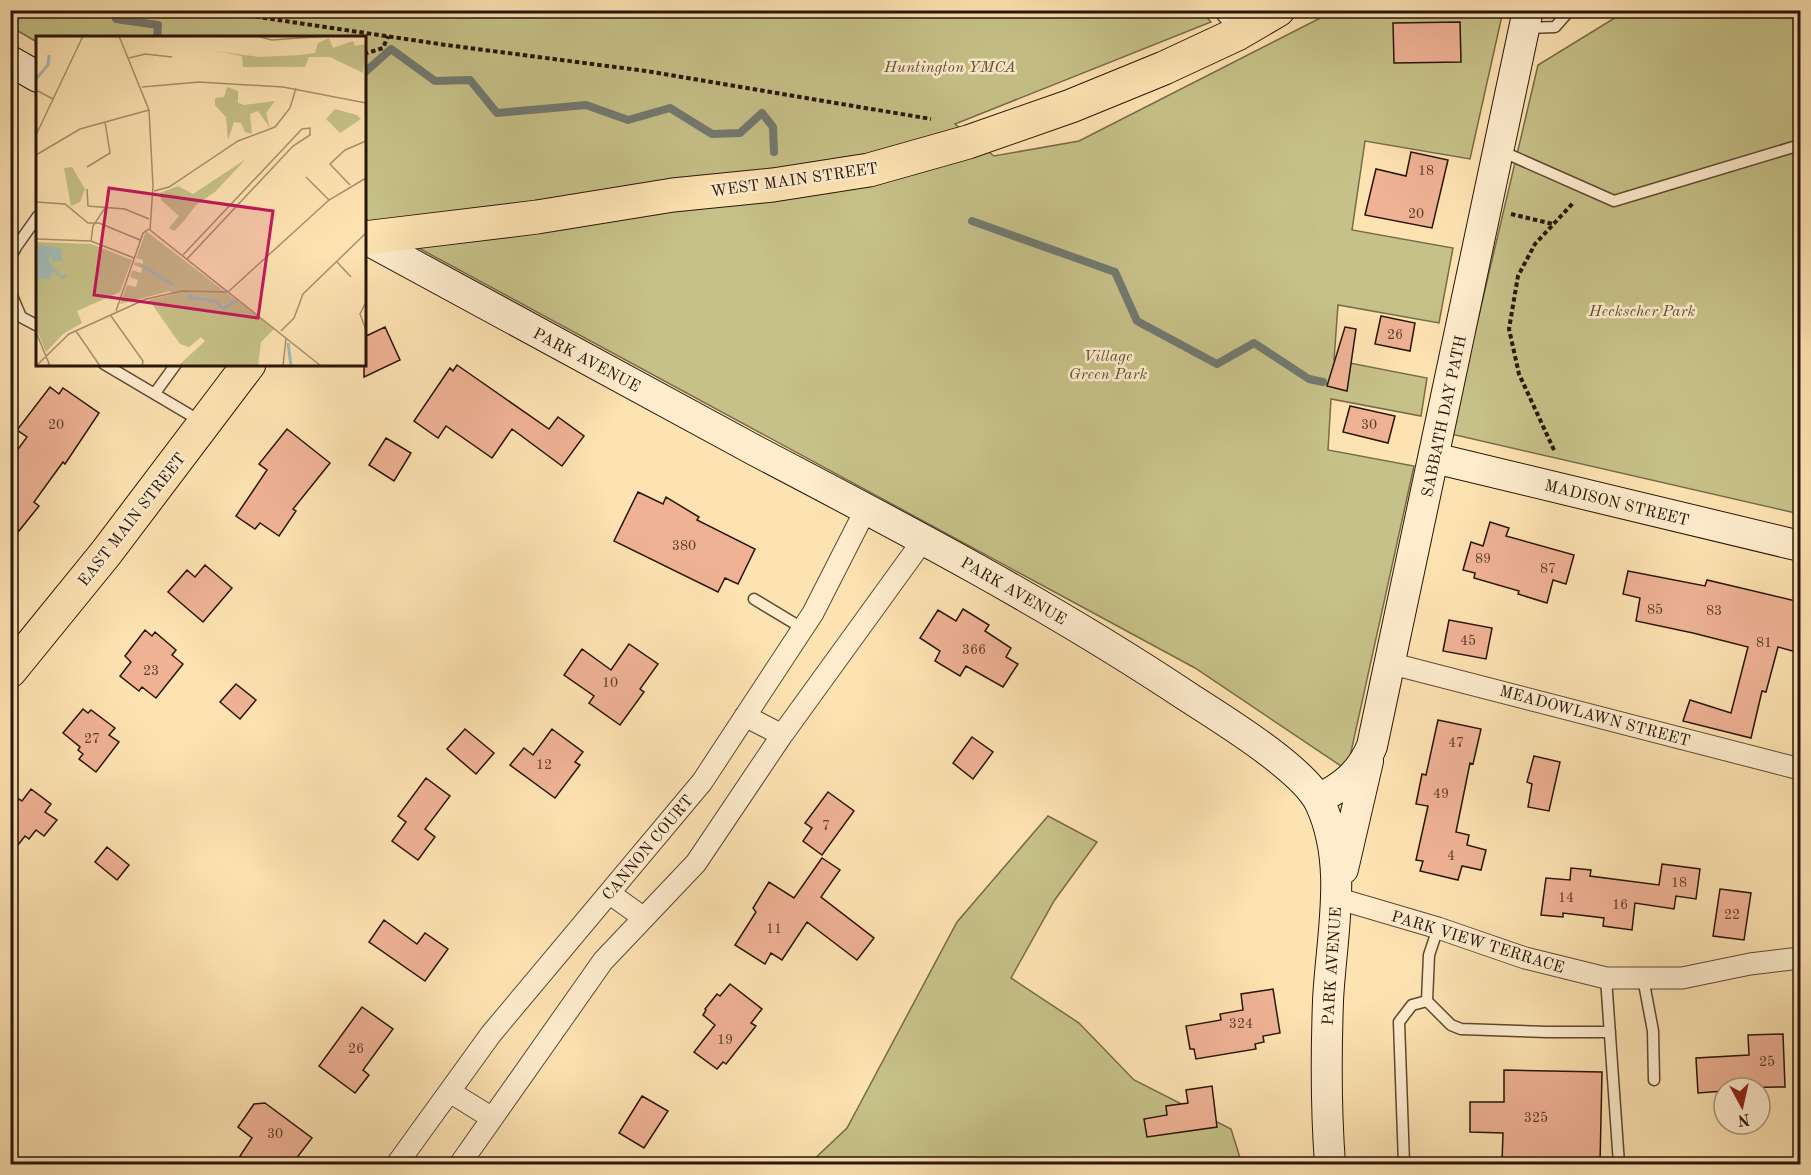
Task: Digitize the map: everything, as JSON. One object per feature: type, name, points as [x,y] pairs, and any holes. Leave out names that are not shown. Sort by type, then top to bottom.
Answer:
[{"type":"main road","name":"WEST MAIN STREET","points":[[366,238],[537,217],[673,195],[773,185],[869,170],[972,141],[1071,106],[1164,68],[1227,22],[1278,10]]},
{"type":"main road","name":"SABBATH DAY PATH","points":[[1318,799],[1343,786],[1352,778],[1366,760],[1372,746],[1527,19]]},
{"type":"main road","points":[[10,61],[36,76]]},
{"type":"main road","name":"PARK AVENUE","points":[[366,239],[1020,592],[1173,687],[1295,773],[1318,799],[1333,842],[1337,872],[1326,1056],[1329,1164]]},
{"type":"main road","name":"EAST MAIN STREET","points":[[17,658],[106,553],[247,366]]},
{"type":"main road","name":"MADISON STREET","points":[[1434,458],[1800,546]]},
{"type":"main road","points":[[1336,898],[1372,746]]},
{"type":"street","name":"CANNON COURT","points":[[398,1164],[491,1034],[702,782],[813,613],[867,509]]},
{"type":"street","points":[[460,1164],[603,961],[696,863],[782,735],[924,539]]},
{"type":"street","name":"MEADOWLAWN STREET","points":[[1389,663],[1800,769]]},
{"type":"street","points":[[745,716],[782,735]]},
{"type":"street","points":[[609,893],[644,918]]},
{"type":"street","name":"PARK VIEW TERRACE","points":[[1336,898],[1438,928],[1525,958],[1606,978],[1682,978],[1750,964],[1800,958]]},
{"type":"street","points":[[450,1092],[492,1118]]},
{"type":"lane","points":[[1527,19],[1555,27],[1570,10]]},
{"type":"lane","points":[[1498,150],[1614,201],[1800,145]]},
{"type":"lane","points":[[10,259],[36,219]]},
{"type":"lane","points":[[10,291],[21,317],[36,325]]},
{"type":"lane","points":[[108,366],[204,423]]},
{"type":"lane","points":[[155,393],[175,366]]},
{"type":"lane","points":[[754,600],[802,628]]},
{"type":"lane","points":[[1438,928],[1429,955],[1427,1001],[1451,1025],[1461,1029],[1610,1032]]},
{"type":"lane","points":[[1606,978],[1619,1164]]},
{"type":"lane","points":[[1643,978],[1653,1031],[1654,1080]]},
{"type":"lane","points":[[1404,1164],[1399,1022],[1412,1005],[1427,1001]]},
{"type":"path","points":[[211,10],[646,71],[931,119]]},
{"type":"path","points":[[366,53],[383,48],[388,36]]},
{"type":"path","points":[[1554,450],[1519,374],[1509,329],[1518,276],[1534,244],[1587,189]]},
{"type":"path","points":[[1512,215],[1554,224]]},
{"type":"green space","name":"Village Green Park","points":[[1200,10],[1211,22],[955,124],[994,156],[1079,141],[1334,11],[1503,11],[1470,159],[1365,141],[1352,230],[1453,248],[1439,323],[1338,305],[1334,360],[1427,378],[1421,416],[1331,399],[1328,450],[1414,466],[1347,770],[1195,668],[366,220],[366,36],[36,36],[36,41],[11,27],[10,11]]},
{"type":"green space","name":"Heckscher Park","points":[[1626,11],[1800,11],[1800,514],[1451,434],[1538,65]]},
{"type":"green space","points":[[1048,816],[1097,842],[1054,901],[1011,978],[1079,1023],[1134,1080],[1231,1129],[1242,1164],[809,1164],[847,1128],[957,922]]},
{"type":"building","points":[[1460,22],[1461,62],[1394,63],[1393,23]]},
{"type":"building","points":[[1411,152],[1448,160],[1432,228],[1365,215],[1376,169],[1406,176]]},
{"type":"building","points":[[1381,316],[1415,323],[1410,351],[1375,344]]},
{"type":"building","points":[[385,327],[400,360],[364,377],[366,336]]},
{"type":"building","points":[[1345,327],[1356,329],[1347,391],[1327,386]]},
{"type":"building","points":[[457,365],[549,429],[558,417],[584,436],[562,466],[512,429],[492,458],[446,426],[438,438],[414,421],[450,368],[453,371]]},
{"type":"building","points":[[50,387],[59,394],[63,388],[99,413],[65,464],[63,462],[34,502],[39,506],[10,542],[10,460],[27,437],[17,430]]},
{"type":"building","points":[[1350,406],[1395,416],[1388,443],[1343,432]]},
{"type":"building","points":[[287,429],[330,463],[293,509],[296,511],[279,536],[260,523],[255,529],[236,516],[267,470],[259,464]]},
{"type":"building","points":[[386,438],[411,453],[394,481],[369,465]]},
{"type":"building","points":[[638,492],[663,504],[666,497],[699,517],[697,520],[755,549],[738,584],[725,578],[718,592],[614,541]]},
{"type":"building","points":[[1490,522],[1509,528],[1506,536],[1574,555],[1566,584],[1553,580],[1547,603],[1518,594],[1519,591],[1474,578],[1475,573],[1463,570],[1471,542],[1483,546]]},
{"type":"building","points":[[205,565],[232,588],[203,622],[168,592],[187,570],[195,577]]},
{"type":"building","points":[[1628,571],[1705,586],[1707,580],[1800,602],[1800,653],[1778,647],[1766,692],[1762,691],[1751,738],[1683,721],[1690,700],[1731,713],[1748,647],[1636,621],[1640,598],[1623,594]]},
{"type":"building","points":[[963,609],[989,625],[985,631],[1011,648],[1006,657],[1018,664],[1003,687],[966,666],[960,676],[935,661],[940,651],[920,638],[938,610],[956,621]]},
{"type":"building","points":[[1449,620],[1492,628],[1486,659],[1443,651]]},
{"type":"building","points":[[145,630],[152,636],[155,632],[176,650],[172,655],[183,664],[156,698],[142,687],[139,691],[120,676],[131,662],[125,656]]},
{"type":"building","points":[[629,644],[658,664],[640,689],[644,692],[620,725],[589,703],[594,696],[564,675],[582,649],[611,670]]},
{"type":"building","points":[[236,684],[256,700],[240,719],[220,702]]},
{"type":"building","points":[[83,709],[88,713],[91,710],[115,728],[109,735],[119,742],[96,772],[79,759],[83,754],[78,750],[80,747],[63,733]]},
{"type":"building","points":[[1438,720],[1481,729],[1473,764],[1470,763],[1456,832],[1469,835],[1467,845],[1486,850],[1481,870],[1462,866],[1458,880],[1420,871],[1423,861],[1416,860],[1428,806],[1416,804],[1422,774],[1426,775]]},
{"type":"building","points":[[465,729],[494,753],[476,774],[447,749]]},
{"type":"building","points":[[552,729],[583,752],[575,762],[580,765],[555,798],[510,765],[524,748],[533,755]]},
{"type":"building","points":[[972,737],[993,752],[973,779],[953,763]]},
{"type":"building","points":[[1534,756],[1560,762],[1549,811],[1528,807],[1532,784],[1527,782]]},
{"type":"building","points":[[426,778],[450,796],[425,829],[435,837],[418,860],[392,841],[406,822],[398,816]]},
{"type":"building","points":[[31,789],[51,804],[45,812],[57,820],[44,836],[36,830],[29,839],[25,836],[10,855],[10,811]]},
{"type":"building","points":[[828,792],[854,811],[822,855],[803,841],[812,828],[805,823]]},
{"type":"building","points":[[107,847],[129,865],[117,880],[95,862]]},
{"type":"building","points":[[822,858],[840,870],[821,897],[874,938],[857,960],[807,922],[782,960],[771,953],[765,964],[735,945],[756,912],[753,908],[769,882],[794,898]]},
{"type":"building","points":[[1662,864],[1700,869],[1696,899],[1676,896],[1674,909],[1635,903],[1632,930],[1603,926],[1604,918],[1563,913],[1563,917],[1541,915],[1546,878],[1570,880],[1571,868],[1591,870],[1590,876],[1659,885]]},
{"type":"building","points":[[1720,889],[1751,893],[1744,940],[1713,936]]},
{"type":"building","points":[[384,920],[417,944],[425,933],[448,949],[425,981],[369,942]]},
{"type":"building","points":[[730,984],[762,1009],[751,1023],[756,1026],[726,1064],[723,1062],[717,1069],[694,1052],[715,1025],[703,1015],[705,1009],[717,994],[720,996]]},
{"type":"building","points":[[1273,989],[1280,1033],[1263,1036],[1264,1042],[1255,1044],[1256,1049],[1196,1059],[1194,1049],[1190,1049],[1186,1026],[1221,1020],[1220,1014],[1243,1010],[1241,994]]},
{"type":"building","points":[[362,1007],[393,1029],[363,1070],[369,1075],[355,1093],[319,1066]]},
{"type":"building","points":[[1783,1034],[1785,1087],[1772,1087],[1772,1076],[1712,1076],[1712,1092],[1698,1093],[1696,1058],[1749,1055],[1748,1035]]},
{"type":"building","points":[[1504,1070],[1602,1072],[1600,1164],[1502,1162],[1503,1133],[1470,1132],[1470,1102],[1504,1102]]},
{"type":"building","points":[[1212,1086],[1217,1127],[1147,1137],[1144,1119],[1167,1115],[1166,1106],[1188,1103],[1186,1090]]},
{"type":"building","points":[[642,1096],[668,1111],[644,1148],[619,1133]]},
{"type":"building","points":[[265,1103],[312,1138],[292,1164],[252,1164],[240,1156],[252,1138],[238,1127],[254,1104]]},
{"type":"waterway","points":[[113,10],[116,19],[158,25],[157,36]]},
{"type":"waterway","points":[[366,71],[391,49],[435,81],[470,80],[497,113],[586,105],[628,120],[670,108],[712,134],[740,133],[762,113],[773,127],[774,152]]},
{"type":"waterway","points":[[972,221],[1115,272],[1137,321],[1217,364],[1254,343],[1309,379],[1323,382]]},
{"type":"park label","name":"Huntington YMCA","points":[[950,66]]}]
